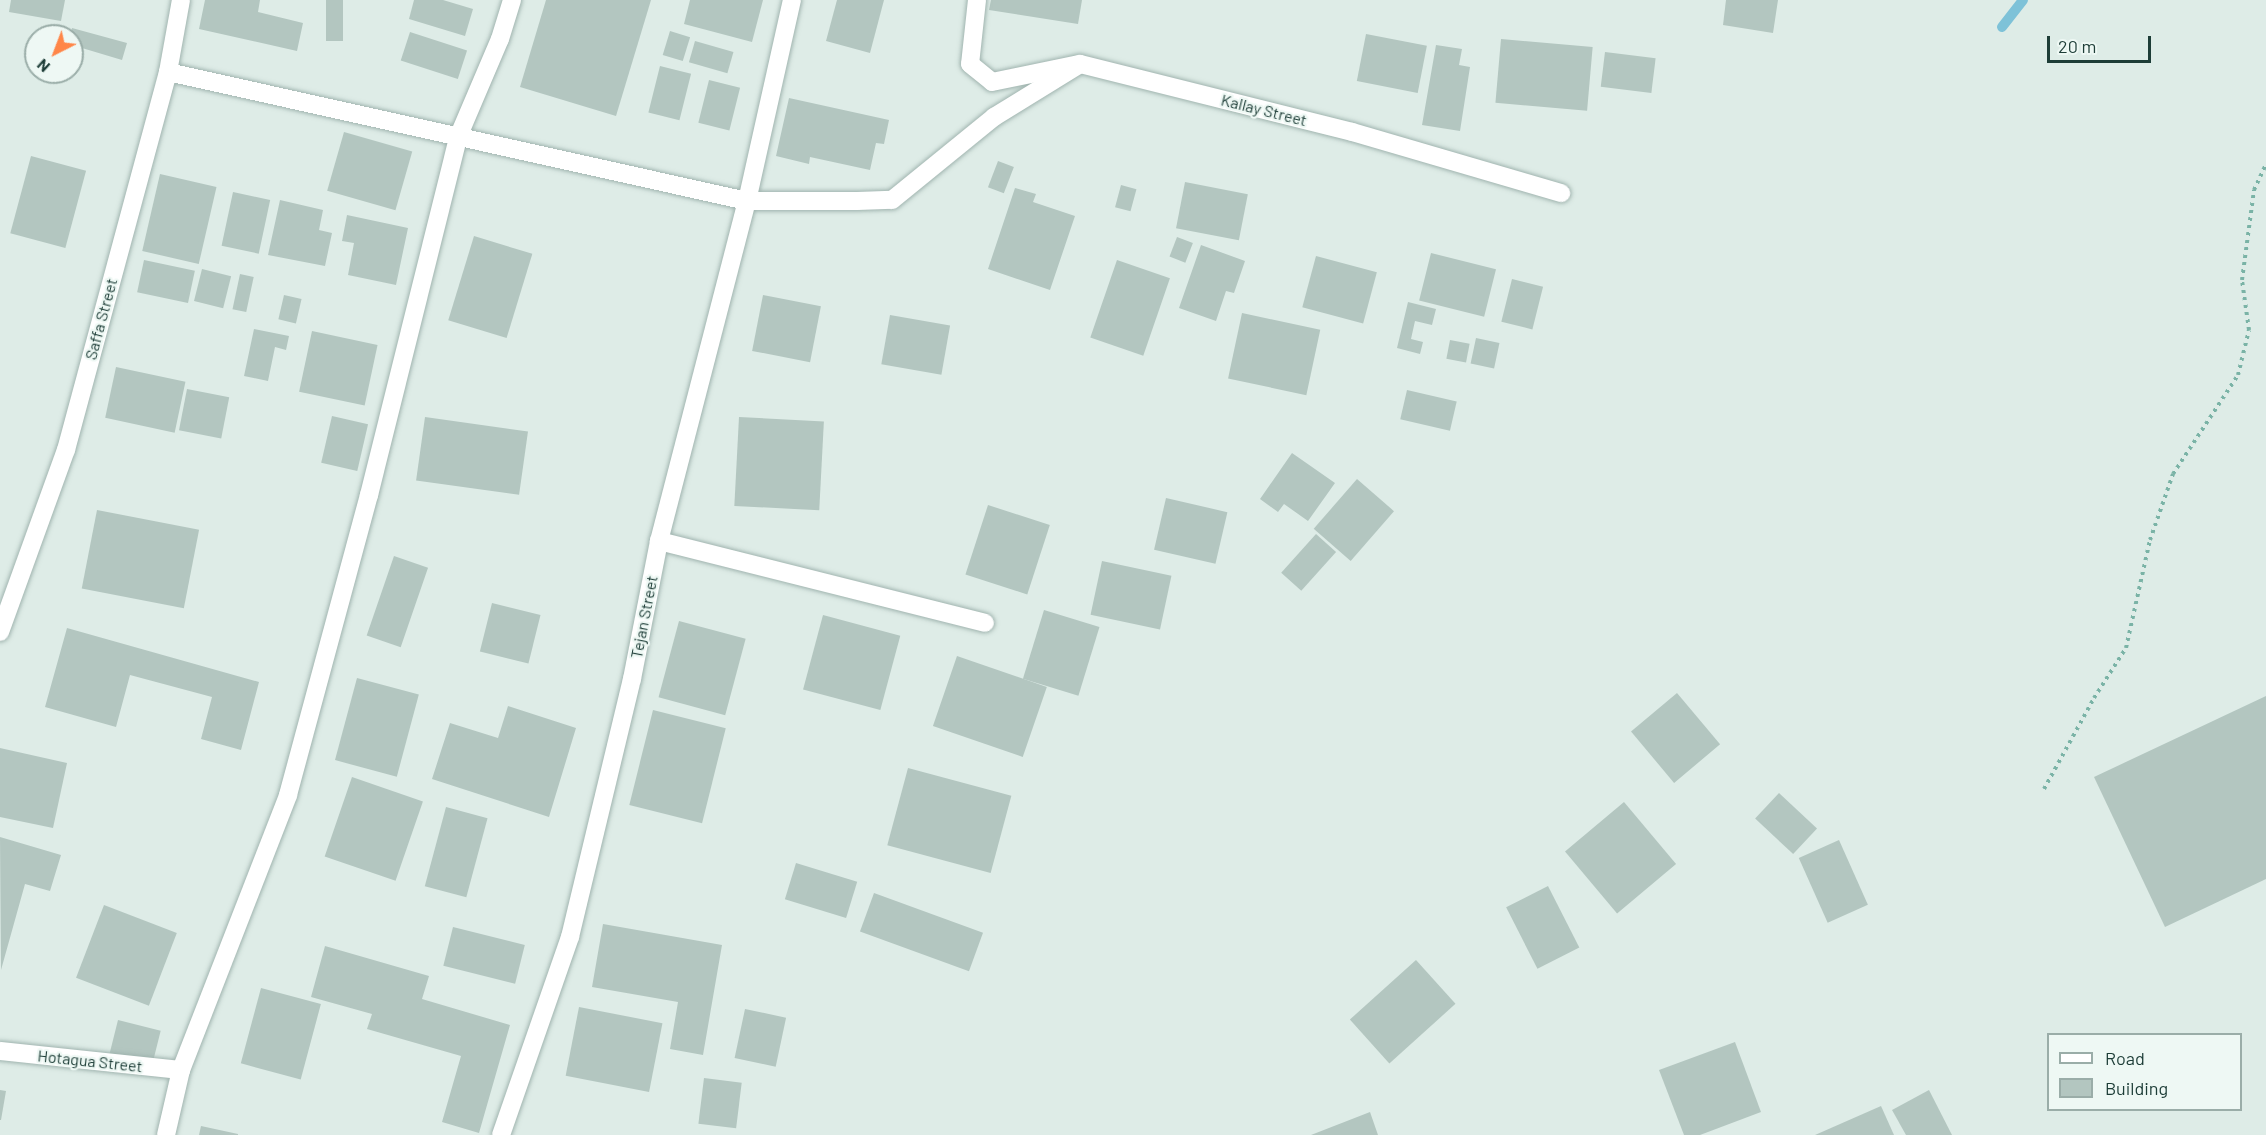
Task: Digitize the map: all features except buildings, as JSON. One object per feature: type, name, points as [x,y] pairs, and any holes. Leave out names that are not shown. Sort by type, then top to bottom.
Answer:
[{"type":"street","name":"Saffa Street","points":[[0,632],[66,450],[168,72],[181,0]]},
{"type":"street","points":[[166,1135],[181,1070],[288,795],[369,495],[459,135],[500,39],[512,0]]},
{"type":"street","name":"Tejan Street","points":[[501,1135],[570,937],[632,679],[659,541],[747,201],[792,0]]},
{"type":"street","name":"Kallay Street","points":[[977,0],[970,64],[992,82],[1080,64],[1352,132],[1561,194]]},
{"type":"street","points":[[168,72],[747,201],[857,201],[892,200],[994,117],[1080,64]]},
{"type":"street","points":[[659,541],[985,623]]},
{"type":"street","name":"Hotagua Street","points":[[0,1051],[181,1070]]},
{"type":"path","points":[[2044,789],[2094,698],[2126,648],[2150,540],[2173,474],[2238,375],[2248,330],[2242,280],[2254,190],[2266,164]]},
{"type":"waterway","points":[[2002,27],[2023,0]]}]
